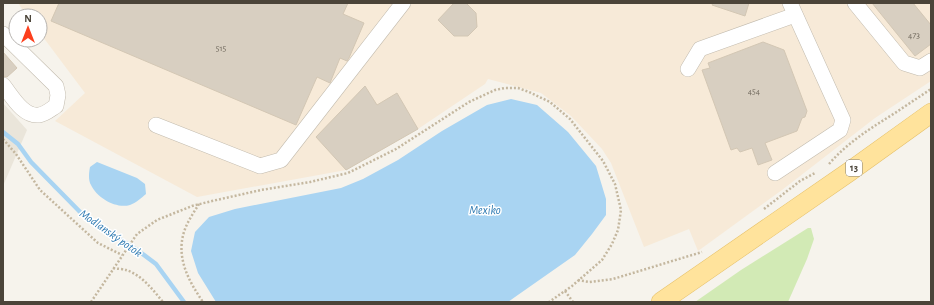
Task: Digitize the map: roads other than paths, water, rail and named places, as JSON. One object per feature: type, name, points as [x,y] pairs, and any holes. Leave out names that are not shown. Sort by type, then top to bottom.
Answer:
[{"type":"main road","name":"13","points":[[661,302],[849,172],[931,113]]},
{"type":"lane","points":[[156,125],[260,166],[281,160],[404,3]]},
{"type":"lane","points":[[855,3],[904,63],[920,68],[931,61]]},
{"type":"lane","points":[[688,69],[700,49],[793,9],[843,120],[840,130],[775,173]]},
{"type":"lane","points":[[3,34],[56,86],[58,95],[56,106],[48,112],[39,115],[25,111],[3,85]]},
{"type":"water","name":"Mexiko","points":[[511,99],[537,105],[568,132],[596,166],[606,199],[606,215],[575,255],[508,302],[216,302],[198,273],[191,251],[195,232],[209,217],[235,209],[341,188],[363,179],[398,160],[442,131],[487,105]]},
{"type":"water","points":[[97,162],[137,178],[145,184],[146,194],[134,203],[125,206],[113,204],[102,198],[94,190],[89,181],[90,167]]},
{"type":"waterway","name":"Modlanský potok","points":[[3,132],[18,144],[31,162],[84,216],[156,264],[184,302]]}]
